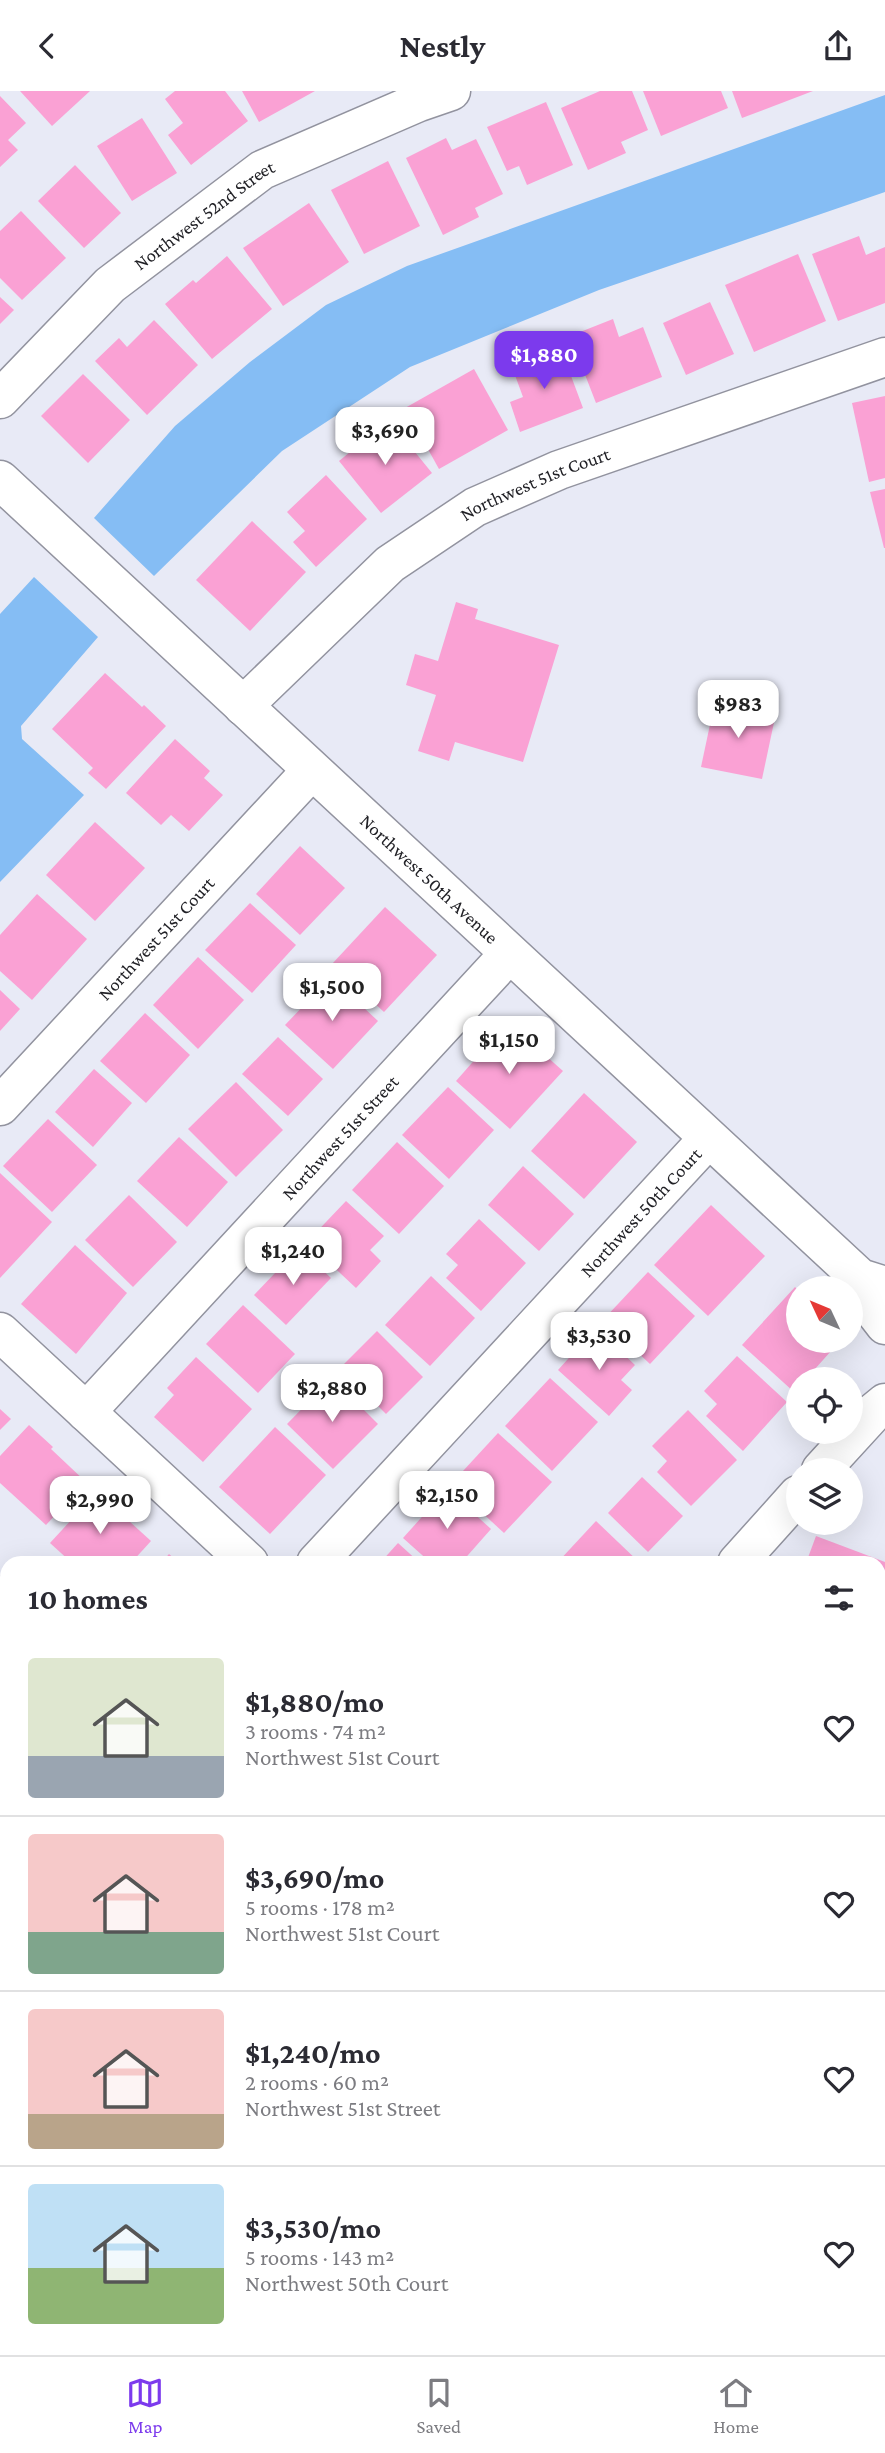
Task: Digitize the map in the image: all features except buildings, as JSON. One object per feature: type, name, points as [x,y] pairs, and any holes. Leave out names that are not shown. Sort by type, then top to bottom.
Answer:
[{"type":"street","name":"Northwest 52nd Street","points":[[0,398],[110,285],[262,170],[419,102],[451,91]]},
{"type":"street","name":"Northwest 51st Court","points":[[243,706],[390,564],[475,506],[559,470],[885,356]]},
{"type":"street","name":"Northwest 50th Avenue","points":[[0,480],[708,1139],[872,1282],[868,1303],[885,1325]]},
{"type":"street","name":"Northwest 51st Court","points":[[0,1106],[311,771]]},
{"type":"street","name":"Northwest 51st Street","points":[[86,1412],[509,954]]},
{"type":"street","name":"Northwest 50th Court","points":[[322,1556],[708,1139]]},
{"type":"street","points":[[0,1332],[241,1556]]},
{"type":"street","points":[[832,1458],[879,1407],[877,1388],[885,1373]]},
{"type":"street","points":[[743,1556],[786,1508]]},
{"type":"water","points":[[885,95],[885,192],[599,290],[410,367],[282,451],[154,576],[94,518],[175,426],[250,362],[326,305],[407,266]]},
{"type":"water","points":[[34,577],[98,637],[21,726],[22,739],[84,795],[0,882],[0,614]]}]
